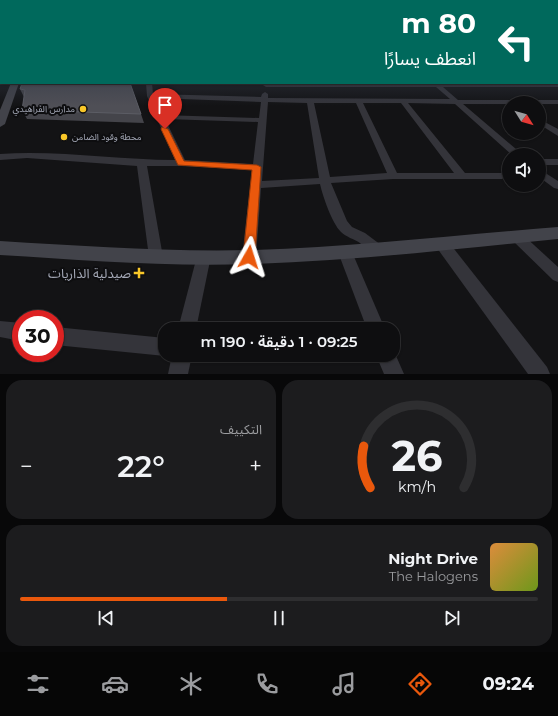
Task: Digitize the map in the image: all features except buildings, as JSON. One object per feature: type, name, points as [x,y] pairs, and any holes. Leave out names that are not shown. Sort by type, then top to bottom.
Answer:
[{"type":"street","points":[[0,124],[15,84]]},
{"type":"street","points":[[149,84],[150,96],[181,163]]},
{"type":"street","points":[[249,257],[266,84],[558,85]]},
{"type":"street","points":[[435,84],[510,148]]},
{"type":"street","points":[[150,96],[310,101],[502,102]]},
{"type":"street","points":[[310,101],[326,186],[341,223],[347,230],[360,236],[376,249]]},
{"type":"street","points":[[358,101],[393,176]]},
{"type":"street","points":[[403,102],[463,177]]},
{"type":"street","points":[[546,102],[558,102]]},
{"type":"street","points":[[159,117],[262,120]]},
{"type":"street","points":[[546,125],[558,133]]},
{"type":"street","points":[[0,157],[27,155],[142,163],[181,163],[257,167]]},
{"type":"street","points":[[546,162],[558,162]]},
{"type":"street","points":[[142,163],[156,257]]},
{"type":"street","points":[[256,184],[393,176],[502,176]]},
{"type":"street","points":[[546,177],[558,186]]},
{"type":"street","points":[[0,248],[156,257],[249,257],[345,252],[558,233]]},
{"type":"street","points":[[517,237],[558,276]]},
{"type":"street","points":[[442,244],[540,374]]},
{"type":"street","points":[[345,252],[373,322]]},
{"type":"street","points":[[189,322],[204,256]]},
{"type":"street","points":[[0,329],[12,331]]},
{"type":"street","points":[[64,337],[158,346]]},
{"type":"street","points":[[178,374],[181,362]]},
{"type":"street","points":[[389,362],[394,374]]},
{"type":"place","name":"مدارس الفراهيدي","points":[[83,109]]},
{"type":"place","name":"محطة وقود الضامن","points":[[64,137]]},
{"type":"place","name":"صيدلية الذاريات","points":[[139,273]]},
{"type":"route","points":[[165,129],[181,163],[257,167],[249,257]]}]
